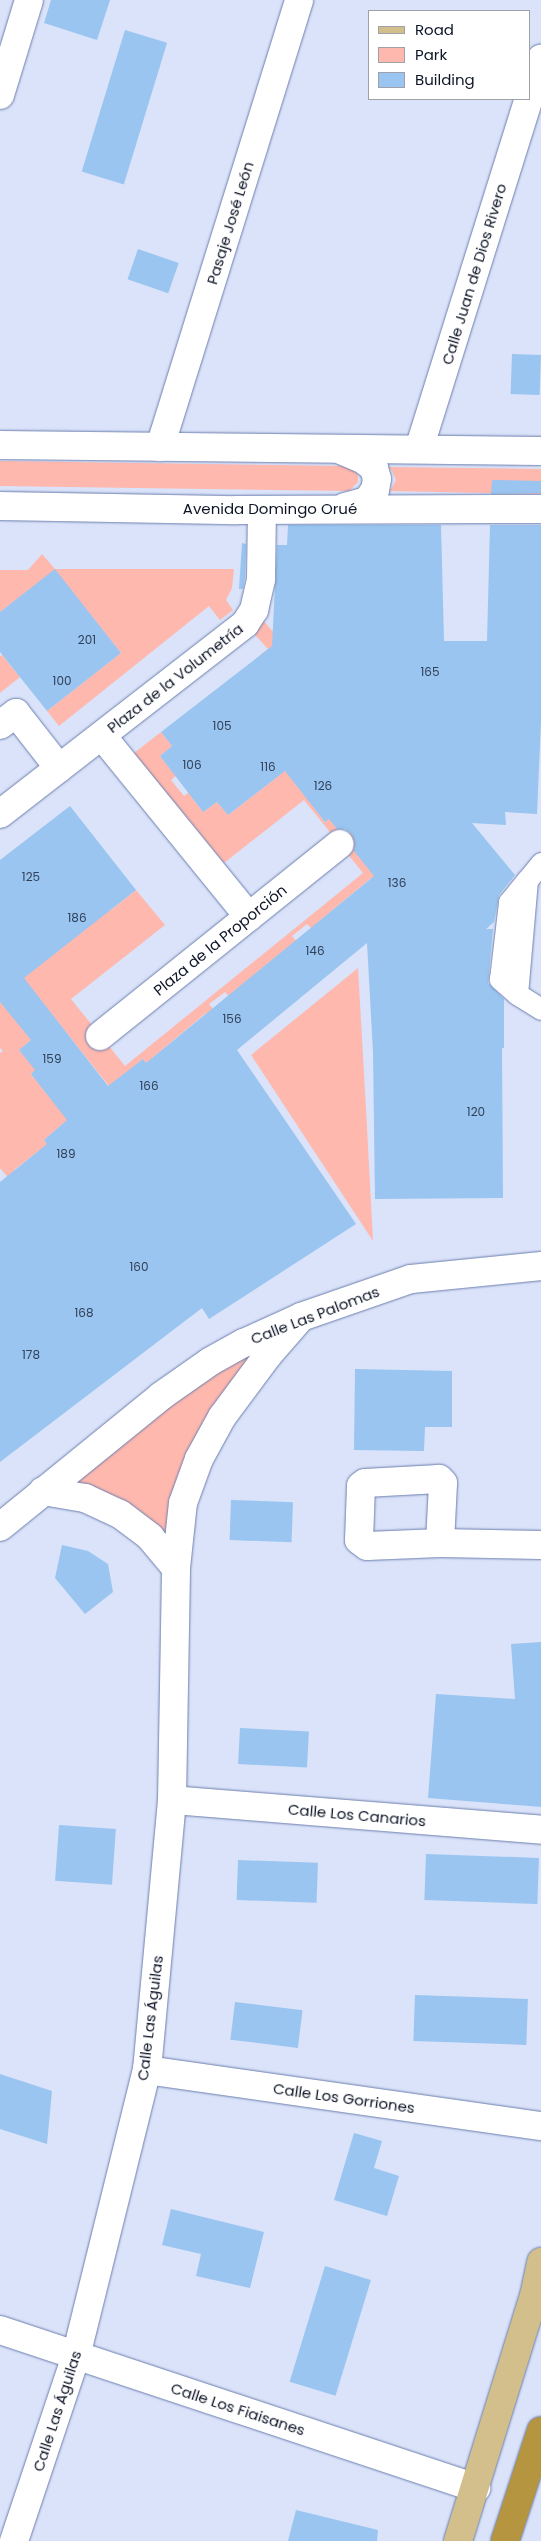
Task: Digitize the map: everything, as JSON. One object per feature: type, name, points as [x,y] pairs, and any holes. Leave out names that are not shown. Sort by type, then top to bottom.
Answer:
[{"type":"highway","points":[[505,2541],[541,2432]]},
{"type":"main road","points":[[458,2541],[534,2296],[541,2262]]},
{"type":"street","points":[[0,95],[29,0]]},
{"type":"street","name":"Pasaje José León","points":[[160,447],[299,0]]},
{"type":"street","points":[[531,92],[541,59]]},
{"type":"street","name":"Calle Juan de Dios Rivero","points":[[419,449],[529,100]]},
{"type":"street","points":[[0,445],[541,451]]},
{"type":"street","points":[[329,510],[357,506],[367,501],[375,490],[377,479],[374,468],[364,460],[339,449]]},
{"type":"street","name":"Avenida Domingo Orué","points":[[0,506],[262,510],[541,510]]},
{"type":"street","name":"Plaza de la Volumetría","points":[[0,814],[245,624],[254,610],[261,579],[262,510]]},
{"type":"street","points":[[0,725],[16,713],[58,768]]},
{"type":"street","points":[[102,736],[249,917]]},
{"type":"street","name":"Plaza de la Proporción","points":[[100,1036],[340,844]]},
{"type":"street","name":"Calle Las Palomas","points":[[0,1527],[43,1490],[162,1396],[211,1361],[244,1343],[301,1317],[412,1279],[541,1266]]},
{"type":"street","name":"Calle Las Águilas","points":[[14,2541],[76,2356],[147,2070],[172,1800],[176,1568],[183,1502],[210,1436],[246,1384],[301,1317]]},
{"type":"street","points":[[43,1490],[85,1498],[120,1514],[150,1537],[176,1568]]},
{"type":"street","points":[[440,1543],[541,1545]]},
{"type":"street","name":"Calle Los Canarios","points":[[172,1800],[541,1830]]},
{"type":"street","name":"Calle Los Gorriones","points":[[147,2070],[541,2126]]},
{"type":"street","name":"Calle Los Fiaisanes","points":[[0,2330],[476,2488]]},
{"type":"lane","points":[[541,863],[526,880],[517,994],[541,1009]]},
{"type":"green space","points":[[0,461],[349,466],[358,475],[358,482],[349,491],[0,486]]},
{"type":"green space","points":[[388,467],[541,469],[541,494],[390,491],[396,480]]},
{"type":"green space","points":[[42,554],[55,569],[234,569],[232,588],[226,600],[233,610],[220,620],[209,606],[59,726],[47,711],[121,653],[55,570],[0,612],[0,570],[28,570]]},
{"type":"green space","points":[[254,610],[435,816],[422,825],[428,832],[401,854],[407,862],[401,867],[391,856],[375,869],[384,881],[379,885],[371,878],[318,922],[324,930],[318,935],[307,924],[292,936],[302,948],[296,953],[289,946],[236,990],[241,998],[235,1003],[225,992],[209,1004],[219,1016],[213,1021],[206,1013],[152,1058],[159,1065],[153,1071],[143,1059],[127,1072],[137,1084],[131,1088],[124,1081],[112,1090],[46,1007],[21,1026],[31,1040],[19,1050],[30,1063],[38,1058],[43,1064],[31,1074],[43,1089],[55,1080],[61,1087],[52,1093],[63,1106],[76,1096],[88,1110],[70,1125],[76,1134],[70,1139],[60,1126],[44,1140],[54,1152],[48,1156],[41,1149],[14,1170],[19,1177],[12,1182],[0,1168],[0,1053],[3,1051],[0,1048],[0,995],[10,987],[0,973],[25,954],[36,967],[61,948],[85,929],[75,915],[100,895],[111,910],[136,890],[165,925],[71,999],[125,1066],[363,873],[304,800],[224,863],[134,753],[161,732],[172,746],[160,756],[170,769],[178,764],[183,770],[171,780],[184,796],[196,787],[201,793],[193,799],[203,812],[217,802],[228,815],[276,778],[266,764],[291,744],[313,772],[301,782],[311,796],[319,790],[324,796],[313,806],[325,822],[337,813],[342,818],[334,825],[344,838],[358,828],[369,841],[393,823],[261,654],[268,649],[245,624]]},
{"type":"green space","points":[[2,655],[20,677],[0,693],[0,656]]},
{"type":"green space","points":[[358,968],[366,1109],[373,1241],[251,1055]]},
{"type":"green space","points":[[301,1317],[222,1417],[176,1568],[66,1494],[111,1435]]},
{"type":"building","points":[[51,0],[110,0],[97,40],[44,23]]},
{"type":"building","points":[[125,30],[167,43],[124,184],[82,172]]},
{"type":"building","points":[[138,249],[179,263],[168,293],[128,279]]},
{"type":"building","points":[[512,354],[541,355],[540,395],[511,394]]},
{"type":"building","points":[[492,480],[541,481],[541,493],[491,494]]},
{"type":"building","points":[[288,525],[441,525],[444,641],[487,641],[490,525],[541,525],[541,722],[537,814],[505,812],[506,825],[472,823],[515,875],[499,895],[494,922],[486,929],[493,929],[488,983],[504,999],[504,1048],[502,1048],[503,1198],[375,1199],[373,1052],[367,943],[237,1050],[356,1224],[209,1319],[202,1308],[0,1462],[0,1182],[47,1144],[44,1140],[67,1120],[31,1074],[35,1070],[19,1050],[31,1040],[0,1002],[0,860],[70,806],[136,890],[24,978],[108,1086],[143,1059],[146,1063],[374,876],[354,851],[355,842],[352,834],[345,829],[337,829],[329,819],[325,822],[285,771],[228,815],[217,802],[203,812],[160,756],[172,746],[161,732],[272,646],[277,545],[287,545]]},
{"type":"building","points":[[242,543],[246,544],[245,577],[243,589],[239,589]]},
{"type":"building","points":[[55,569],[121,653],[47,711],[0,652],[0,612]]},
{"type":"building","points":[[355,1369],[452,1371],[452,1427],[425,1427],[424,1451],[354,1450]]},
{"type":"building","points":[[231,1500],[293,1502],[292,1542],[230,1540]]},
{"type":"building","points":[[62,1545],[88,1551],[108,1564],[113,1592],[85,1614],[55,1578]]},
{"type":"building","points":[[541,1642],[541,1807],[428,1798],[436,1694],[515,1699],[511,1644]]},
{"type":"building","points":[[240,1728],[309,1732],[307,1768],[238,1764]]},
{"type":"building","points":[[59,1825],[116,1829],[112,1885],[55,1881]]},
{"type":"building","points":[[426,1854],[539,1858],[537,1904],[424,1900]]},
{"type":"building","points":[[238,1860],[318,1863],[317,1903],[237,1900]]},
{"type":"building","points":[[415,1995],[528,1999],[526,2045],[413,2041]]},
{"type":"building","points":[[235,2002],[302,2010],[298,2048],[230,2040]]},
{"type":"building","points":[[0,2074],[52,2091],[47,2144],[0,2129]]},
{"type":"building","points":[[354,2133],[382,2141],[374,2168],[399,2176],[387,2216],[334,2200]]},
{"type":"building","points":[[171,2209],[264,2232],[250,2288],[196,2276],[201,2254],[162,2245]]},
{"type":"building","points":[[325,2266],[371,2280],[336,2396],[290,2382]]},
{"type":"building","points":[[296,2510],[378,2530],[377,2541],[288,2541]]}]
